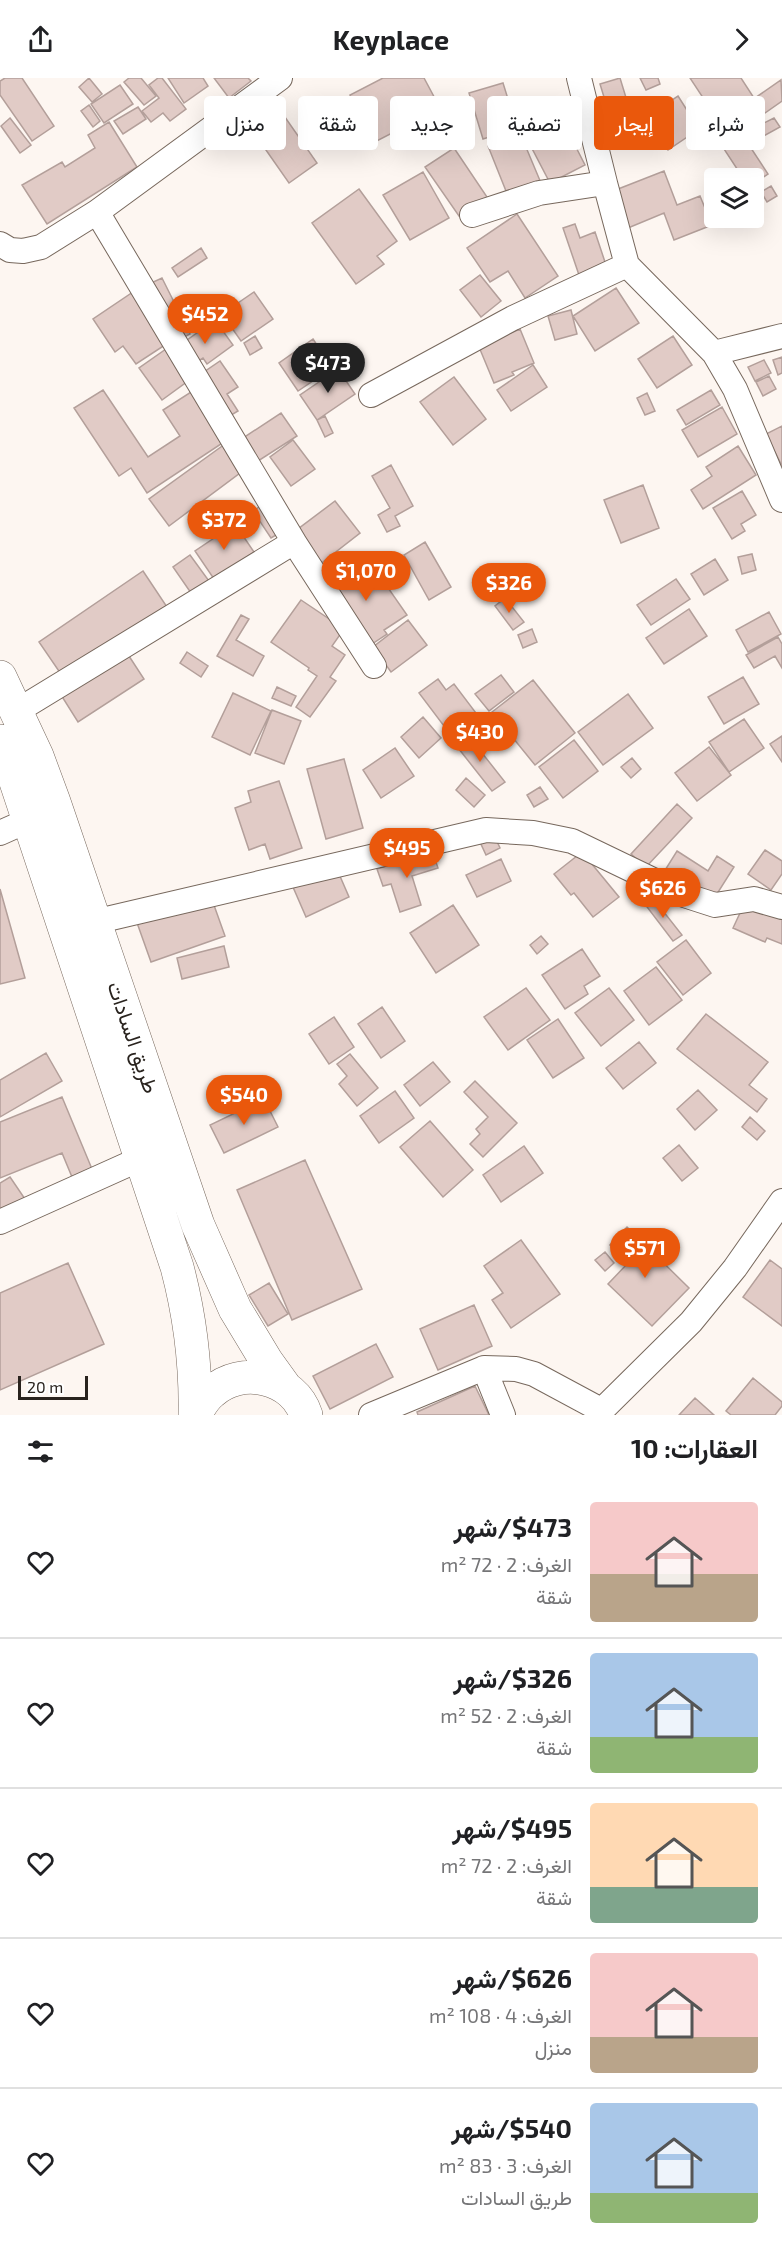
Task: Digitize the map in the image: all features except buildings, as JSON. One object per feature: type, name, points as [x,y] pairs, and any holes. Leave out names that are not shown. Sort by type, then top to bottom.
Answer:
[{"type":"main road","name":"طريق السادات","points":[[0,677],[17,711],[50,793],[206,1244],[240,1318],[306,1415]]},
{"type":"main road","name":"طريق السادات","points":[[0,741],[14,826],[140,1159],[177,1267],[194,1356],[195,1415]]},
{"type":"main road","points":[[195,1415],[202,1402],[213,1391],[226,1382],[240,1377],[271,1380],[285,1387]]},
{"type":"street","points":[[0,244],[10,250],[22,251],[41,247],[97,212],[280,78]]},
{"type":"street","points":[[579,78],[627,265],[714,353],[735,390],[782,501]]},
{"type":"street","points":[[472,215],[539,193],[605,183]]},
{"type":"street","points":[[97,212],[294,542],[374,666]]},
{"type":"street","points":[[371,395],[513,318],[627,265]]},
{"type":"street","points":[[714,353],[782,336]]},
{"type":"street","points":[[17,711],[294,542]]},
{"type":"street","points":[[94,922],[486,830],[533,833],[572,841],[684,895],[715,905],[754,899],[782,907]]},
{"type":"street","points":[[0,1222],[140,1159]]},
{"type":"street","points":[[371,1415],[483,1368],[516,1369],[534,1374],[599,1412],[691,1322],[735,1268],[782,1201]]},
{"type":"street","points":[[483,1368],[502,1415]]}]
